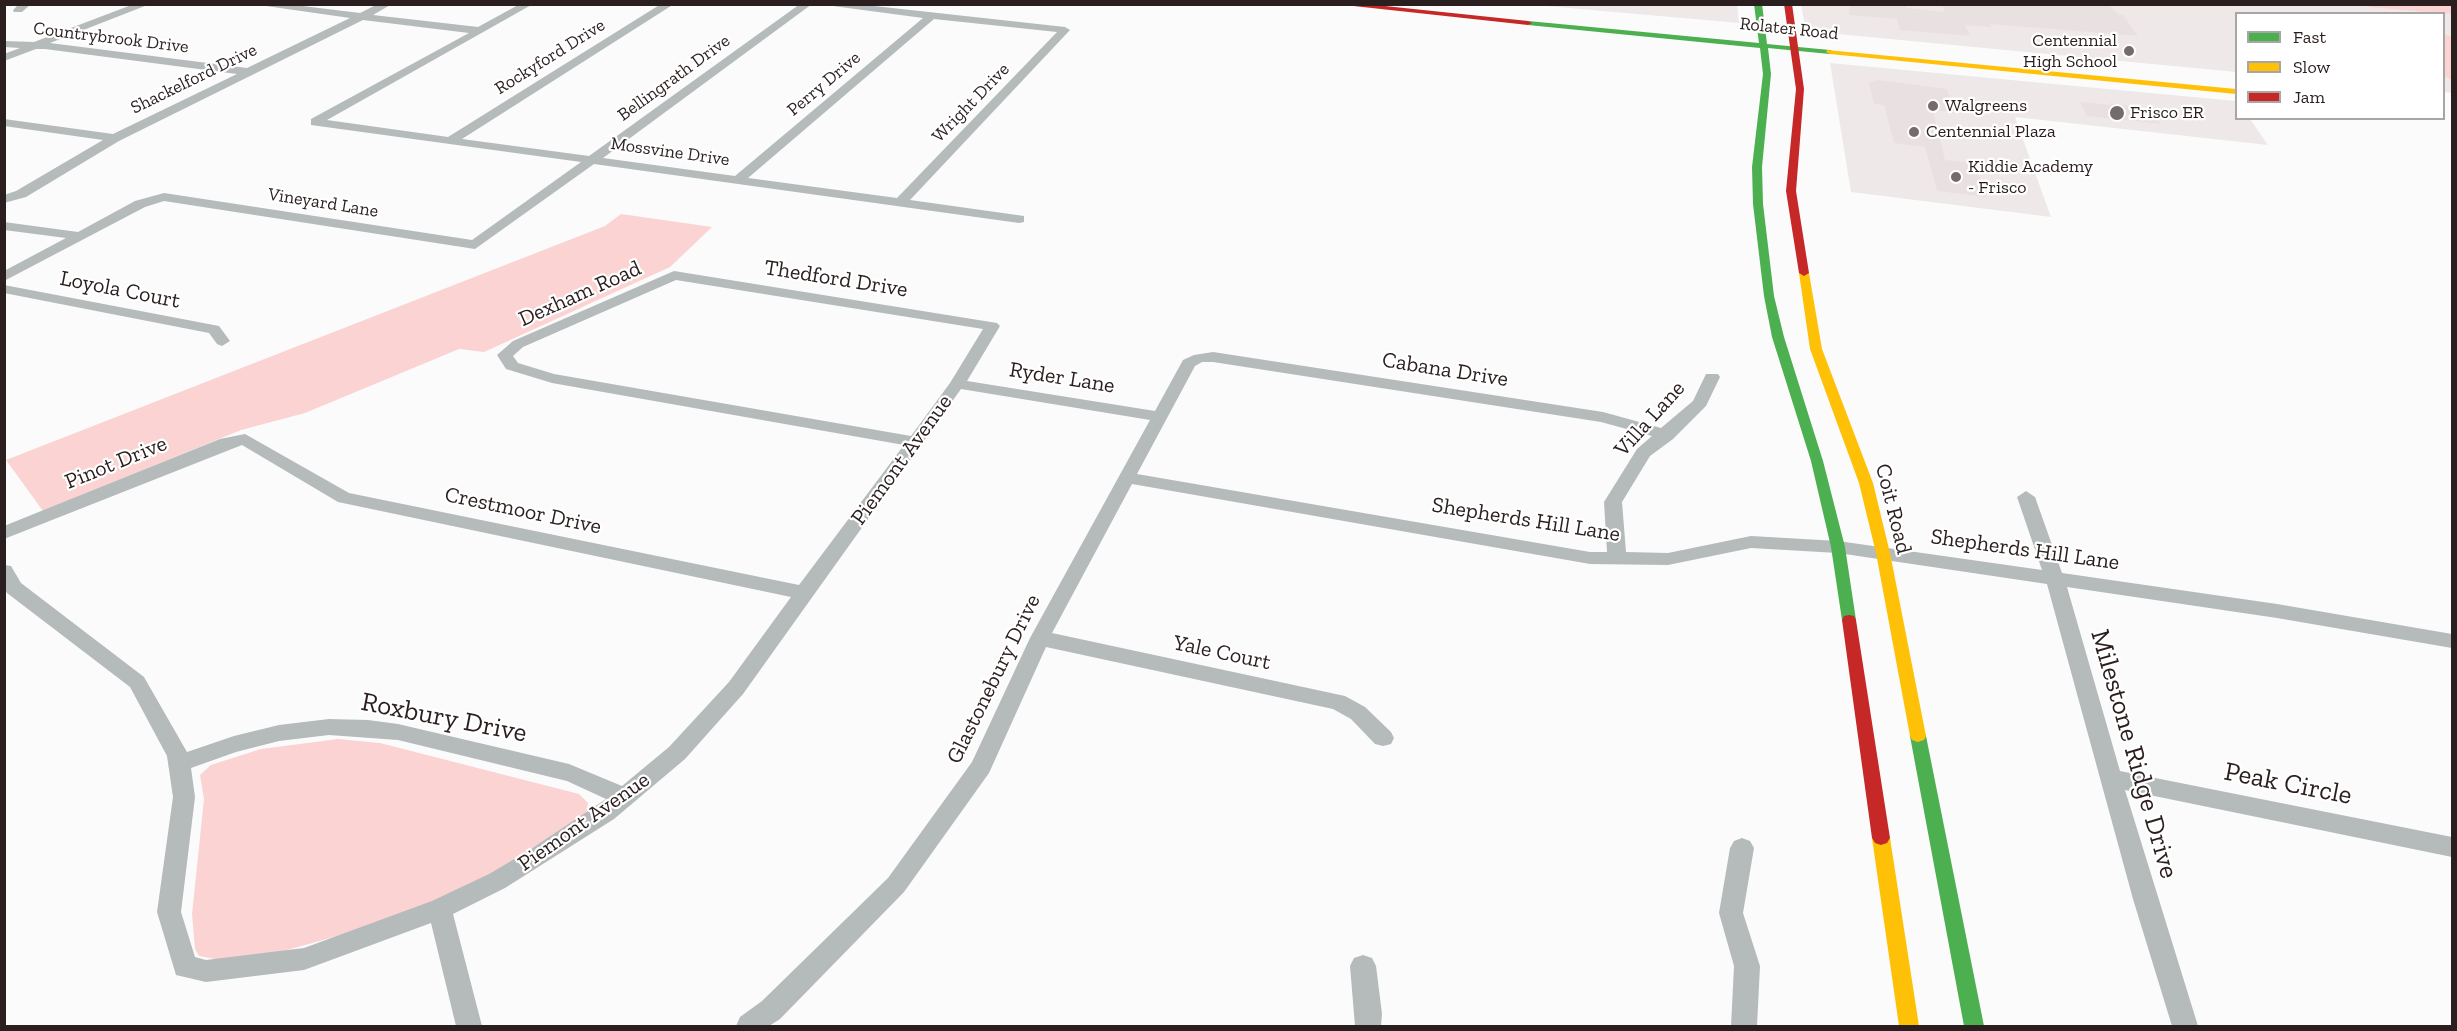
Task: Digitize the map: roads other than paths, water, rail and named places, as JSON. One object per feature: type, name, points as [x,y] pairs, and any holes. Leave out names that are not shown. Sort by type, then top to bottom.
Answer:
[{"type":"main road","name":"Rolater Road","points":[[1338,4],[1523,16],[1763,39],[2044,60],[2235,79]]},
{"type":"main road","name":"Rolater Road","points":[[1473,4],[1523,16]]},
{"type":"main road","name":"Coit Road","points":[[1758,4],[1767,74],[1766,98],[1776,144],[1791,191],[1816,349],[1863,472],[1883,553],[1974,1026]]},
{"type":"main road","name":"Coit Road","points":[[1788,4],[1800,89],[1776,144],[1756,167],[1762,251],[1778,337],[1817,461],[1838,547],[1909,1026]]},
{"type":"main road","name":"Rolater Road","points":[[1793,41],[2026,71],[2235,92]]},
{"type":"main road","points":[[2026,71],[2043,66],[2044,60]]},
{"type":"main road","points":[[2181,74],[2192,88]]},
{"type":"main road","points":[[1762,251],[1802,256]]},
{"type":"street","points":[[4,58],[98,20],[145,4]]},
{"type":"street","points":[[257,4],[481,31],[528,4]]},
{"type":"street","name":"Shackelford Drive","points":[[4,208],[21,194],[115,138],[387,4]]},
{"type":"street","name":"Rockyford Drive","points":[[451,140],[669,4]]},
{"type":"street","name":"Bellingrath Drive","points":[[475,251],[592,159],[807,4]]},
{"type":"street","points":[[823,4],[862,6],[931,16]]},
{"type":"street","name":"Wright Drive","points":[[902,201],[1065,30],[931,16]]},
{"type":"street","name":"Perry Drive","points":[[739,179],[931,16]]},
{"type":"street","name":"Mossvine Drive","points":[[481,31],[315,122],[902,201],[1019,219]]},
{"type":"street","name":"Countrybrook Drive","points":[[4,44],[36,45],[249,72]]},
{"type":"street","points":[[4,122],[115,138]]},
{"type":"street","name":"Shackelford Drive","points":[[4,199],[21,194]]},
{"type":"street","name":"Vineyard Lane","points":[[79,236],[154,199],[173,198],[475,251]]},
{"type":"street","points":[[8,224],[79,236]]},
{"type":"street","points":[[4,277],[79,236]]},
{"type":"street","name":"Thedford Drive","points":[[674,275],[991,325]]},
{"type":"street","name":"Dexham Road","points":[[674,275],[519,344],[505,355],[512,366],[552,378],[915,442]]},
{"type":"street","name":"Loyola Court","points":[[4,289],[214,329],[222,341]]},
{"type":"street","name":"Piemont Avenue","points":[[180,763],[184,797],[169,912],[187,968],[206,971],[304,959],[440,909],[539,856],[624,798],[677,753],[714,713],[957,384],[991,325]]},
{"type":"street","name":"Glastonebury Drive","points":[[749,1026],[771,1010],[896,885],[981,767],[1040,638],[1187,365],[1199,358],[1215,358]]},
{"type":"street","name":"Cabana Drive","points":[[1215,358],[1603,417],[1667,435]]},
{"type":"street","name":"Villa Lane","points":[[1617,560],[1613,502],[1643,453],[1667,435],[1701,403],[1712,377]]},
{"type":"street","name":"Ryder Lane","points":[[957,384],[1159,417]]},
{"type":"street","name":"Pinot Drive","points":[[4,532],[226,443],[245,438]]},
{"type":"street","name":"Crestmoor Drive","points":[[245,438],[344,498],[804,593]]},
{"type":"street","name":"Shepherds Hill Lane","points":[[1128,478],[1579,556],[1617,560],[1668,559],[1751,542],[1790,542],[1883,553],[2277,611],[2452,640]]},
{"type":"street","name":"Milestone Ridge Drive","points":[[2026,497],[2055,579],[2184,1026]]},
{"type":"street","points":[[8,584],[137,682],[180,763]]},
{"type":"street","name":"Yale Court","points":[[1040,638],[1338,702],[1358,713],[1383,738]]},
{"type":"street","name":"Roxbury Drive","points":[[180,763],[219,749],[279,734],[329,727],[368,728],[398,732],[569,773],[596,783],[624,798]]},
{"type":"street","name":"Peak Circle","points":[[2112,778],[2452,847]]},
{"type":"street","points":[[1742,848],[1731,914],[1747,966],[1744,1026]]},
{"type":"street","points":[[440,909],[469,1026]]},
{"type":"street","points":[[1363,966],[1369,1014],[1368,1026]]},
{"type":"place","name":"Centennial High School","points":[[2129,51]]},
{"type":"place","name":"Walgreens","points":[[1933,106]]},
{"type":"place","name":"Frisco ER","points":[[2117,113]]},
{"type":"place","name":"Centennial Plaza","points":[[1914,132]]},
{"type":"place","name":"Kiddie Academy - Frisco","points":[[1956,177]]}]
